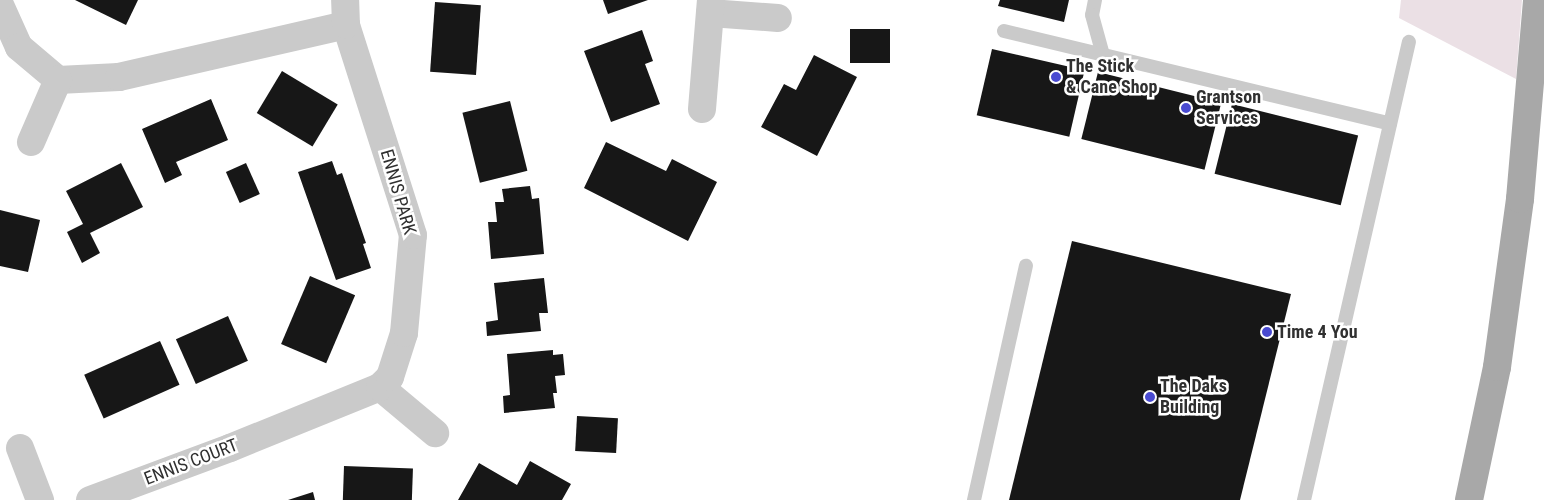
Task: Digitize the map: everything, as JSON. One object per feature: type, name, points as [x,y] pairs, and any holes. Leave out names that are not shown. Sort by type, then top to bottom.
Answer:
[{"type":"main road","points":[[1469,500],[1497,367],[1520,199],[1539,5]]},
{"type":"street","points":[[0,5],[19,47],[58,80],[31,142]]},
{"type":"street","points":[[702,109],[711,6],[778,18]]},
{"type":"street","name":"ENNIS PARK","points":[[58,80],[119,77],[346,13],[413,235],[404,333],[390,377],[380,387]]},
{"type":"street","points":[[380,387],[435,433]]},
{"type":"street","name":"ENNIS COURT","points":[[90,500],[380,387]]},
{"type":"street","points":[[20,448],[40,500]]},
{"type":"lane","points":[[1095,0],[1092,15],[1103,55]]},
{"type":"lane","points":[[1004,31],[1390,124]]},
{"type":"lane","points":[[1304,500],[1409,42]]},
{"type":"lane","points":[[974,500],[1026,266]]},
{"type":"shaded area","points":[[1401,0],[1522,0],[1516,79],[1399,18]]},
{"type":"building","points":[[75,0],[138,0],[126,25]]},
{"type":"building","points":[[603,0],[648,0],[608,14]]},
{"type":"building","points":[[1000,0],[1069,0],[1064,22],[998,6]]},
{"type":"building","points":[[435,2],[481,5],[476,75],[430,72]]},
{"type":"building","points":[[850,29],[890,29],[890,63],[850,63]]},
{"type":"building","points":[[642,30],[653,61],[645,64],[660,104],[611,122],[584,51]]},
{"type":"building","points":[[992,49],[1085,70],[1069,137],[977,115]]},
{"type":"building","points":[[814,55],[857,77],[817,156],[761,127],[784,84],[796,90]]},
{"type":"building","points":[[282,71],[338,104],[312,146],[257,113]]},
{"type":"building","points":[[1098,72],[1221,103],[1205,170],[1081,139]]},
{"type":"building","points":[[211,99],[228,140],[176,162],[182,175],[165,183],[142,129]]},
{"type":"building","points":[[510,101],[527,171],[480,183],[462,113]]},
{"type":"building","points":[[1232,104],[1358,135],[1341,205],[1215,174]]},
{"type":"building","points":[[606,142],[666,171],[672,159],[717,182],[688,241],[584,188]]},
{"type":"building","points":[[332,161],[337,175],[342,173],[366,243],[363,244],[371,268],[336,280],[298,172]]},
{"type":"building","points":[[121,163],[143,207],[90,233],[100,253],[82,263],[67,232],[83,224],[66,191]]},
{"type":"building","points":[[246,163],[260,194],[240,203],[226,172]]},
{"type":"building","points":[[530,186],[532,199],[539,198],[544,254],[491,259],[488,222],[497,222],[495,202],[504,202],[502,189]]},
{"type":"building","points":[[0,210],[40,220],[28,272],[0,266]]},
{"type":"building","name":"The Daks Building","points":[[1072,241],[1291,294],[1240,500],[1009,500]]},
{"type":"building","points":[[310,276],[355,295],[326,363],[281,344]]},
{"type":"building","points":[[544,278],[548,313],[539,313],[541,331],[487,336],[486,322],[498,320],[494,283]]},
{"type":"building","points":[[228,316],[248,361],[196,384],[176,339]]},
{"type":"building","points":[[160,341],[180,385],[104,419],[84,375]]},
{"type":"building","points":[[553,350],[553,355],[563,354],[565,375],[555,376],[557,393],[553,393],[555,408],[504,413],[503,396],[510,395],[507,354]]},
{"type":"building","points":[[577,416],[618,418],[616,453],[575,451]]},
{"type":"building","points":[[530,461],[571,484],[562,500],[458,500],[479,463],[517,485]]},
{"type":"building","points":[[344,466],[413,468],[412,500],[343,500]]},
{"type":"building","points":[[313,492],[315,500],[288,500]]},
{"type":"place","name":"The Stick & Cane Shop","points":[[1056,77]]},
{"type":"place","name":"Grantson Services","points":[[1186,108]]},
{"type":"place","name":"Time 4 You","points":[[1267,332]]},
{"type":"place","name":"The Daks Building","points":[[1150,397]]}]
